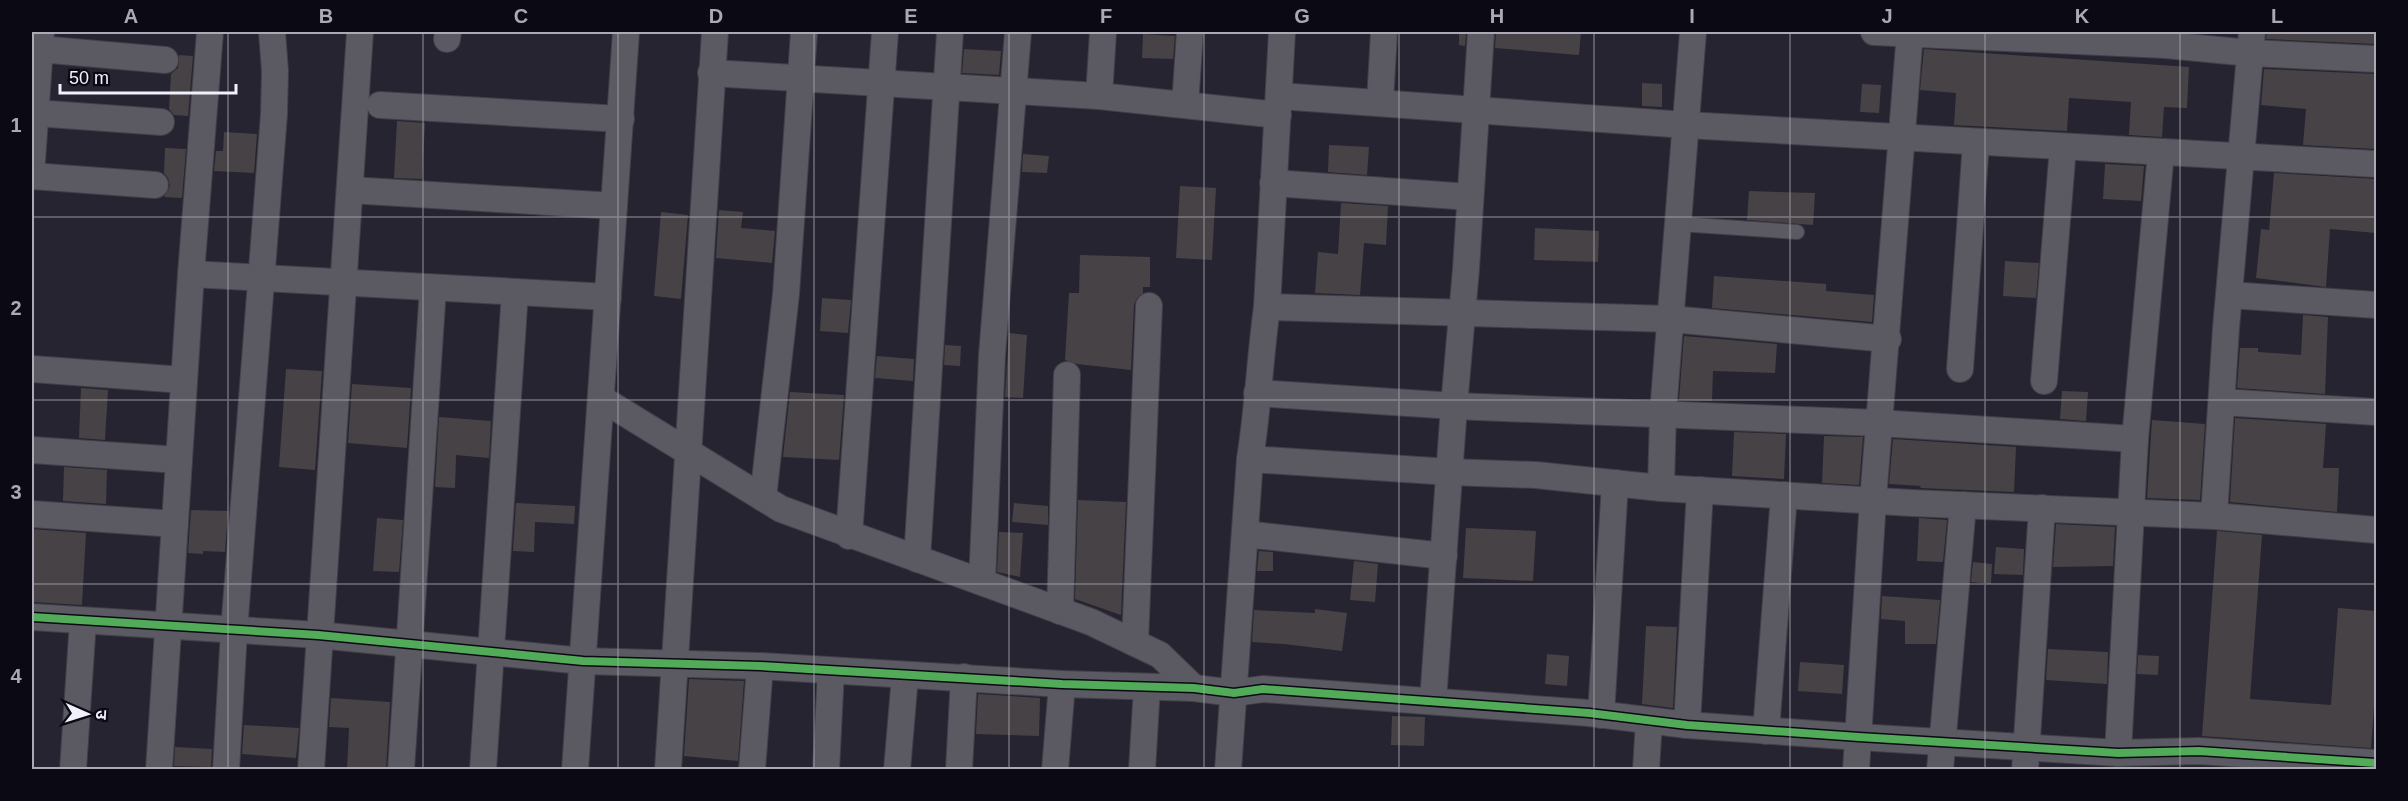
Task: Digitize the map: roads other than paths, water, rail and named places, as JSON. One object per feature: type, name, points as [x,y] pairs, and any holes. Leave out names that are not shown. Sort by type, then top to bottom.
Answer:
[{"type":"street","points":[[159,770],[191,274],[210,32]]},
{"type":"street","points":[[226,770],[234,631],[275,92],[272,32]]},
{"type":"street","points":[[311,770],[318,635],[345,282],[360,32]]},
{"type":"street","points":[[575,770],[626,32]]},
{"type":"street","points":[[668,770],[715,32]]},
{"type":"street","points":[[763,498],[786,294],[804,32]]},
{"type":"street","points":[[849,536],[885,32]]},
{"type":"street","points":[[917,559],[950,32]]},
{"type":"street","points":[[982,582],[992,355],[1018,32]]},
{"type":"street","points":[[1099,96],[1103,32]]},
{"type":"street","points":[[1185,105],[1190,32]]},
{"type":"street","points":[[1228,770],[1250,459],[1256,424],[1257,393],[1267,307],[1282,32]]},
{"type":"street","points":[[1380,102],[1384,32]]},
{"type":"street","points":[[1434,701],[1481,32]]},
{"type":"street","points":[[1661,488],[1664,413],[1693,32]]},
{"type":"street","points":[[1874,32],[2251,42],[2376,59]]},
{"type":"street","points":[[1856,770],[1873,500],[1888,339],[1910,32]]},
{"type":"street","points":[[32,160],[40,40],[165,60]]},
{"type":"street","points":[[2214,516],[2229,295],[2251,42]]},
{"type":"street","points":[[711,73],[802,77],[947,89],[1099,96],[1185,105],[1380,102],[1686,125],[2376,164]]},
{"type":"street","points":[[380,105],[621,119]]},
{"type":"street","points":[[35,113],[161,122]]},
{"type":"street","points":[[1960,369],[1976,142]]},
{"type":"street","points":[[2044,381],[2063,147]]},
{"type":"street","points":[[2110,758],[2135,439],[2161,152]]},
{"type":"street","points":[[32,176],[155,185]]},
{"type":"street","points":[[1274,183],[1470,197]]},
{"type":"street","points":[[350,190],[614,206]]},
{"type":"street","points":[[191,274],[608,297]]},
{"type":"street","points":[[401,770],[433,288]]},
{"type":"street","points":[[483,770],[515,292]]},
{"type":"street","points":[[2229,295],[2376,305]]},
{"type":"street","points":[[1135,643],[1149,306]]},
{"type":"street","points":[[1267,307],[1671,319],[1888,339]]},
{"type":"street","points":[[32,369],[184,380]]},
{"type":"street","points":[[1060,611],[1066,375]]},
{"type":"street","points":[[1257,393],[1454,406],[1879,423],[2135,439]]},
{"type":"street","points":[[602,399],[781,509],[849,536],[1092,622],[1161,655],[1194,688]]},
{"type":"street","points":[[2222,402],[2376,412]]},
{"type":"street","points":[[32,450],[179,460]]},
{"type":"street","points":[[1250,459],[1450,472],[1536,474],[1661,488],[2214,516],[2376,530]]},
{"type":"street","points":[[1601,715],[1615,483]]},
{"type":"street","points":[[1687,724],[1700,490]]},
{"type":"street","points":[[1766,731],[1784,495]]},
{"type":"street","points":[[1940,770],[1963,505]]},
{"type":"street","points":[[2026,758],[2042,508]]},
{"type":"street","points":[[32,514],[175,524]]},
{"type":"street","points":[[1245,534],[1444,556]]},
{"type":"street","points":[[32,617],[318,635],[583,661],[760,666],[1062,684],[1194,688],[1233,693],[1263,688],[1601,715],[1766,731],[1942,741],[2026,758],[2376,763]]},
{"type":"street","points":[[73,770],[83,621]]},
{"type":"street","points":[[752,770],[760,666]]},
{"type":"street","points":[[826,770],[831,671]]},
{"type":"street","points":[[897,770],[905,676]]},
{"type":"street","points":[[959,770],[964,677]]},
{"type":"street","points":[[1055,770],[1062,684]]},
{"type":"street","points":[[1142,770],[1148,687]]},
{"type":"street","points":[[1646,770],[1649,721]]},
{"type":"lane","points":[[1679,224],[1797,232]]}]
